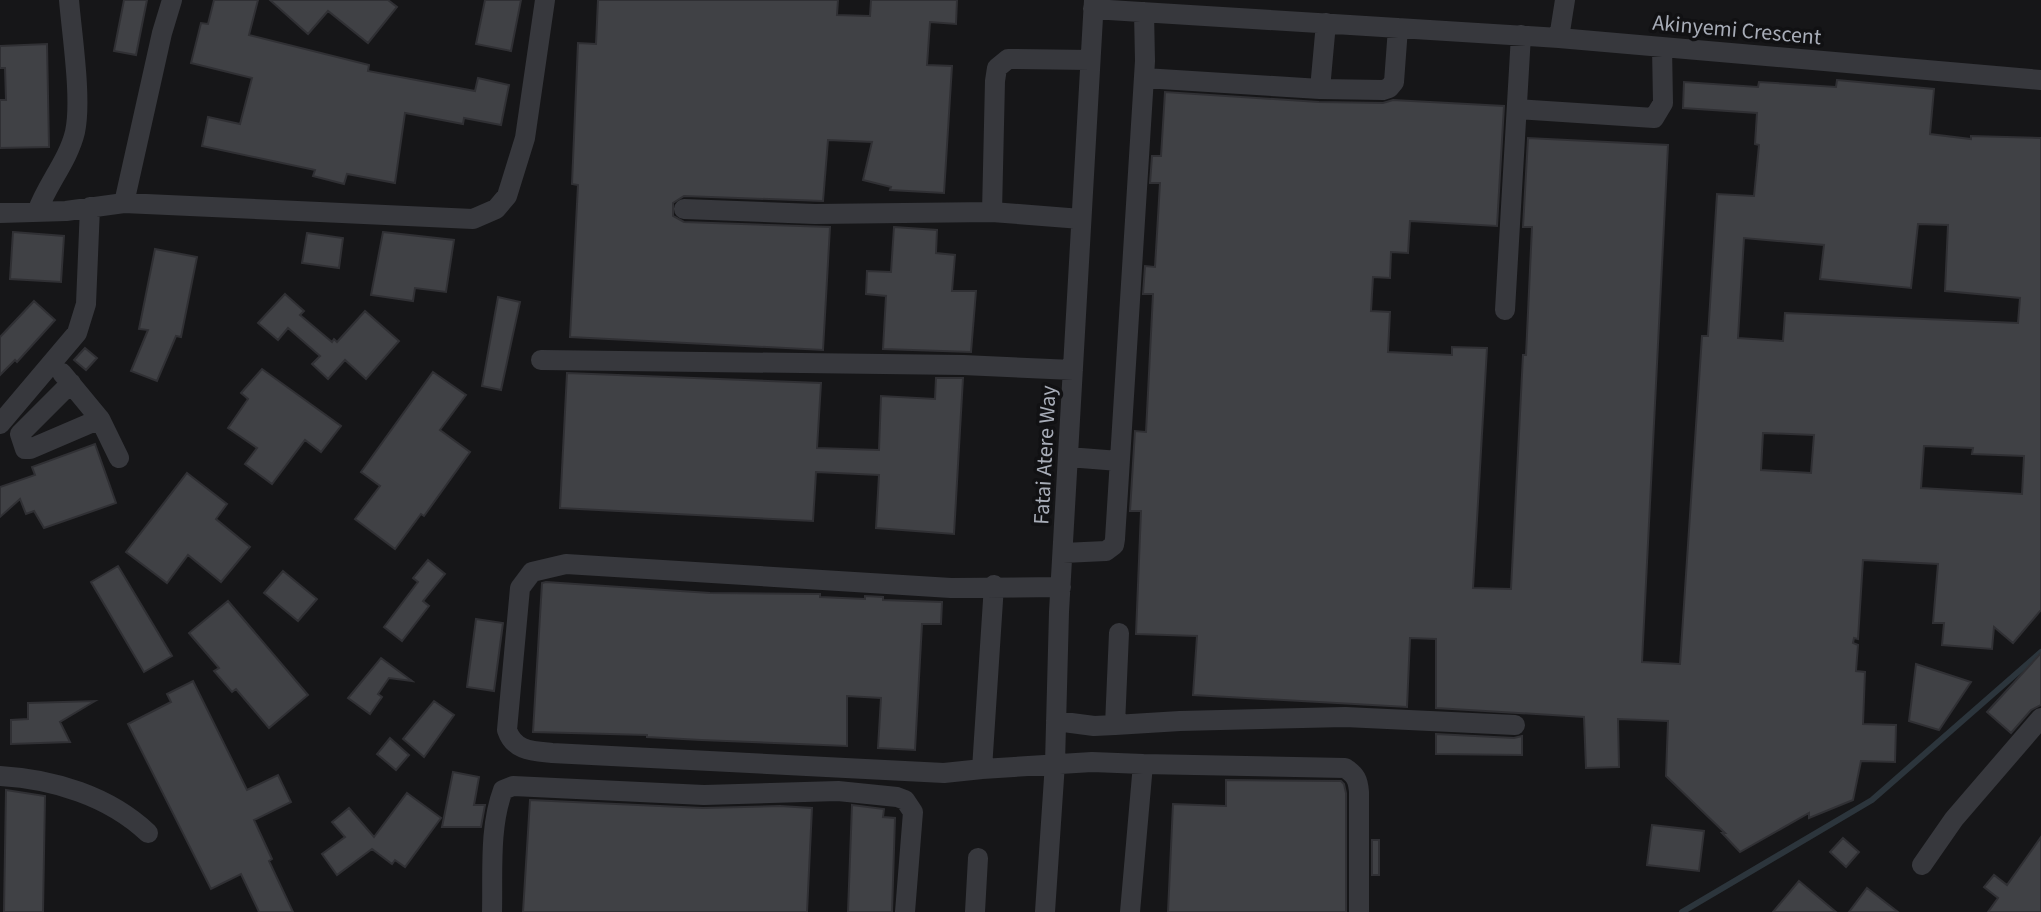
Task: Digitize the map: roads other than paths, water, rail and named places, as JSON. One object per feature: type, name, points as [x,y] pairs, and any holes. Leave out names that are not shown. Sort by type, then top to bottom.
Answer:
[{"type":"street","points":[[37,212],[75,132],[69,0]]},
{"type":"street","points":[[124,203],[172,0]]},
{"type":"street","points":[[0,213],[124,203],[473,219],[496,209],[507,196],[525,138],[545,0]]},
{"type":"street","points":[[1559,38],[1565,0]]},
{"type":"street","name":"Akinyemi Crescent","points":[[1093,4],[1144,12],[1521,35],[2041,80]]},
{"type":"street","name":"Fatai Atere Way","points":[[1045,912],[1093,4]]},
{"type":"street","points":[[1063,553],[1106,551],[1114,545],[1144,78],[1144,12]]},
{"type":"street","points":[[1320,89],[1326,23]]},
{"type":"street","points":[[1144,78],[1320,89],[1389,88],[1394,82],[1398,28]]},
{"type":"street","points":[[1505,310],[1521,35]]},
{"type":"street","points":[[1518,109],[1654,118],[1663,103],[1662,47]]},
{"type":"street","points":[[992,212],[997,68],[1008,59],[1090,60]]},
{"type":"street","points":[[0,424],[77,333],[86,304],[90,207]]},
{"type":"street","points":[[684,209],[815,214],[992,212],[1081,219]]},
{"type":"street","points":[[541,360],[963,365],[1073,370]]},
{"type":"street","points":[[52,361],[100,419],[119,458]]},
{"type":"street","points":[[71,383],[20,434],[25,449],[100,419]]},
{"type":"street","points":[[1068,457],[1119,461]]},
{"type":"street","points":[[1061,587],[994,585],[951,588],[566,564],[544,567],[532,572],[520,588],[507,730],[518,747],[552,753],[944,773],[1055,763],[1345,768],[1358,780],[1359,912]]},
{"type":"street","points":[[982,769],[994,585]]},
{"type":"street","points":[[1115,725],[1119,633]]},
{"type":"street","points":[[1056,721],[1094,726],[1345,717],[1515,725]]},
{"type":"street","points":[[1922,865],[1954,819],[2041,718]]},
{"type":"street","points":[[1130,912],[1143,764]]},
{"type":"street","points":[[0,776],[58,785],[92,796],[136,821],[148,833]]},
{"type":"street","points":[[492,912],[493,856],[499,801],[503,790],[513,786],[704,795],[838,791],[897,797],[905,800],[913,812],[905,912]]},
{"type":"street","points":[[975,912],[978,858]]},
{"type":"waterway","points":[[1682,912],[1872,800],[2041,652]]}]
